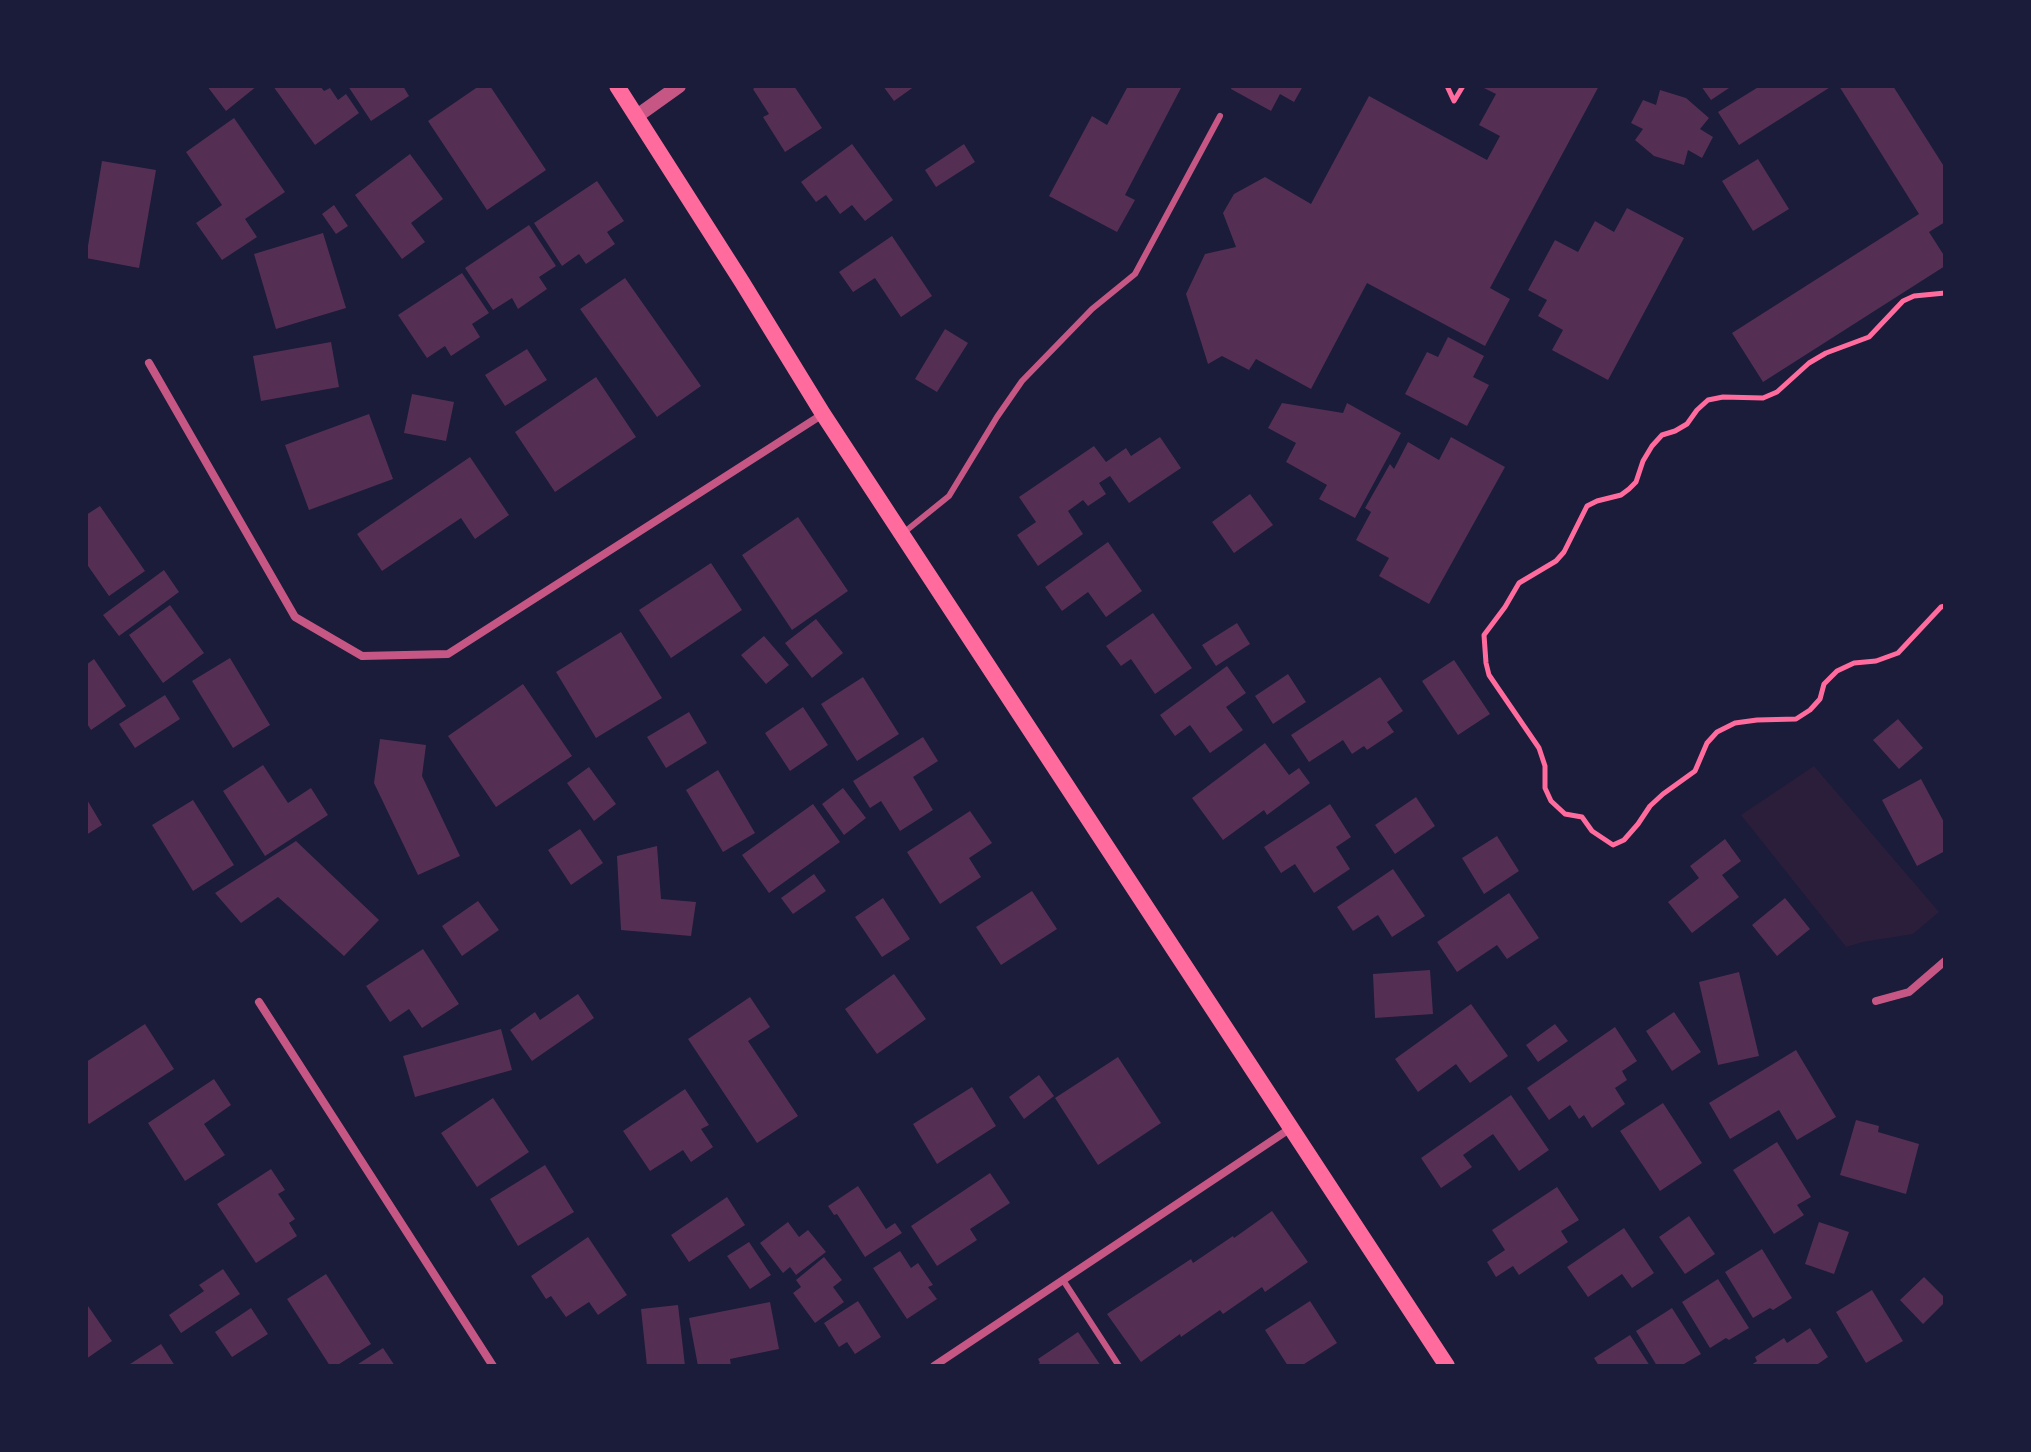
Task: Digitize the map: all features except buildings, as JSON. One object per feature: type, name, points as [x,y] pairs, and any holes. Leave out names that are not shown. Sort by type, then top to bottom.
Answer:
[{"type":"main road","points":[[617,86],[823,414],[1447,1366]]},
{"type":"street","points":[[637,116],[679,86]]},
{"type":"street","points":[[149,363],[295,617],[362,656],[448,654],[823,414]]},
{"type":"street","points":[[1876,1001],[1909,992],[1945,961]]},
{"type":"street","points":[[259,1002],[493,1366]]},
{"type":"street","points":[[934,1366],[1291,1128]]},
{"type":"lane","points":[[902,534],[949,496],[1022,381],[1092,309],[1135,274],[1220,116]]},
{"type":"lane","points":[[1063,1280],[1119,1366]]},
{"type":"path","points":[[1447,86],[1454,101],[1463,86]]},
{"type":"path","points":[[1945,293],[1914,296],[1903,301],[1869,337],[1826,353],[1809,363],[1777,392],[1763,398],[1723,397],[1708,400],[1687,424],[1662,435],[1643,461],[1636,482],[1621,495],[1587,506],[1564,552],[1556,561],[1519,583],[1484,635],[1486,663],[1489,675],[1539,748],[1545,766],[1545,788],[1551,801],[1565,814],[1582,817],[1592,831],[1613,845],[1624,840],[1663,794],[1695,771],[1707,743],[1717,732],[1735,723],[1796,719],[1820,699],[1824,684],[1837,671],[1854,663],[1876,661],[1898,653],[1945,606]]},
{"type":"shaded area","points":[[1814,766],[1939,912],[1913,934],[1846,947],[1741,815]]}]
